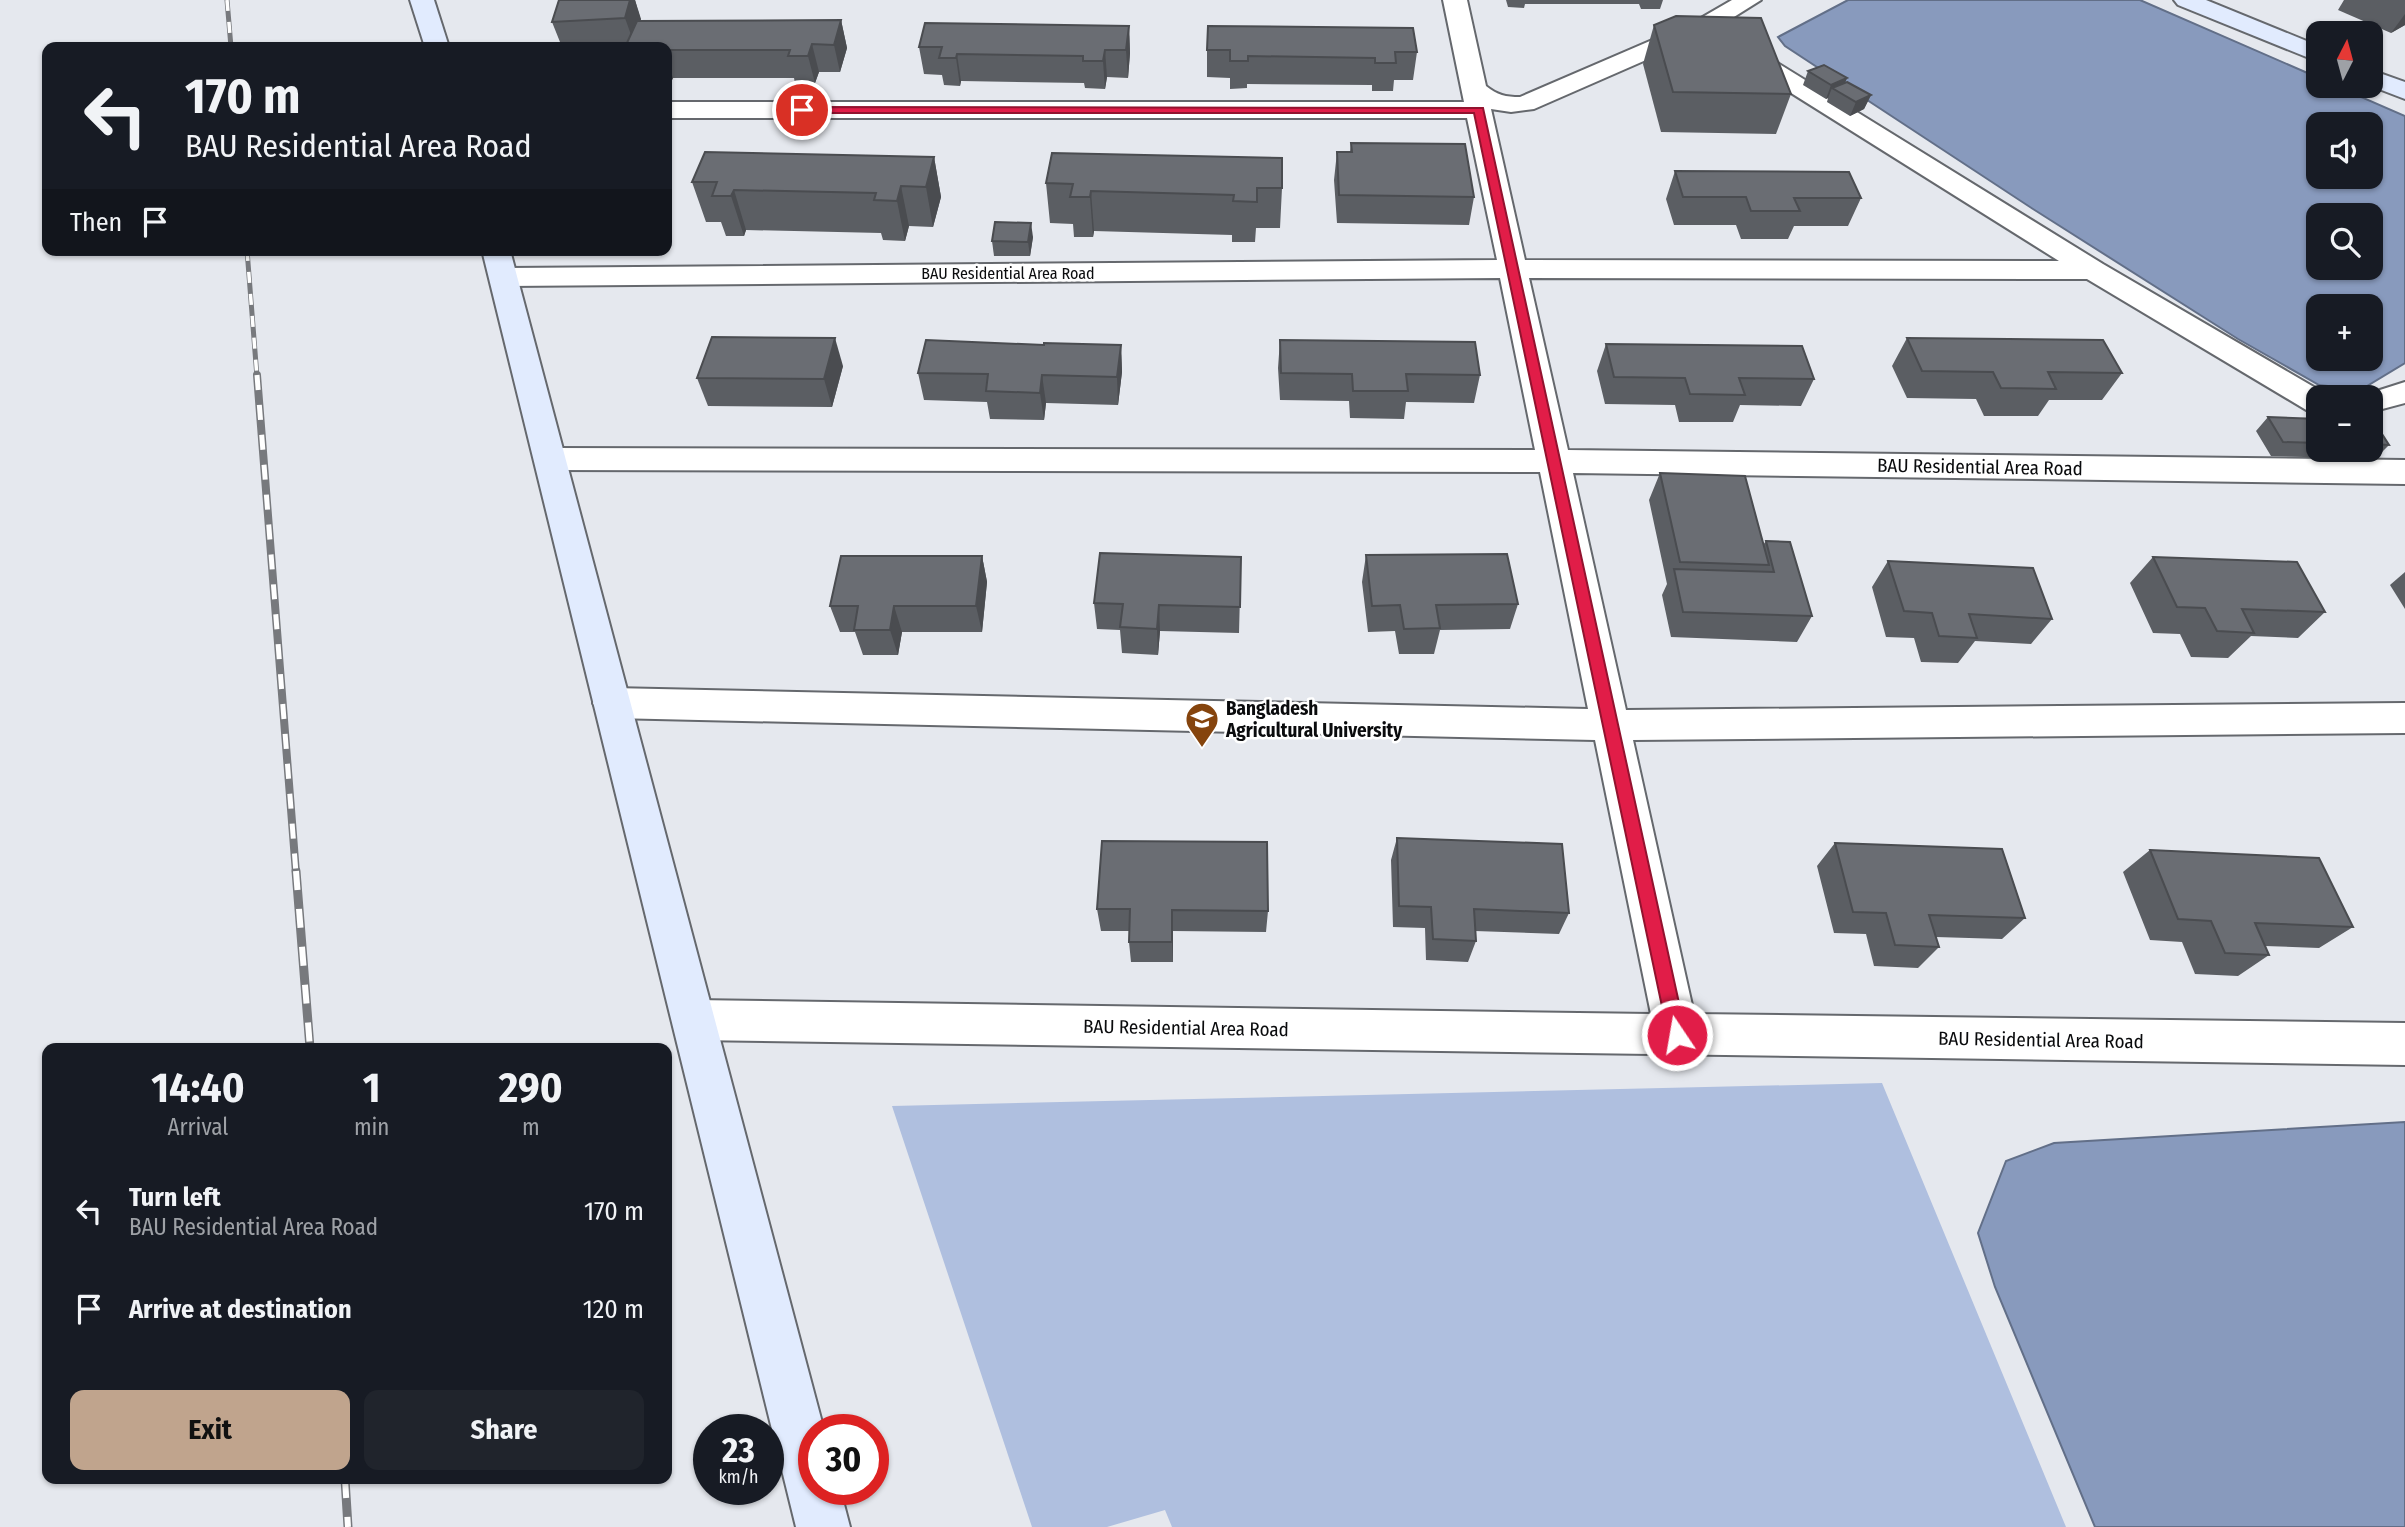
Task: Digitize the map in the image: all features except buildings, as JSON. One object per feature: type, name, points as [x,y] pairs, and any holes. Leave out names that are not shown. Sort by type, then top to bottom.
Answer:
[{"type":"street","points":[[422,0],[435,42]]},
{"type":"street","points":[[1455,0],[1677,1035]]},
{"type":"street","points":[[672,110],[1477,100],[1508,106],[1525,104],[1702,27],[1749,0]]},
{"type":"street","points":[[2186,0],[2306,50]]},
{"type":"street","points":[[1702,27],[2093,270],[2306,396]]},
{"type":"street","points":[[2384,82],[2405,91]]},
{"type":"street","points":[[500,264],[823,1527]]},
{"type":"street","name":"BAU Residential Area Road","points":[[500,264],[2093,270]]},
{"type":"street","points":[[2383,398],[2405,392]]},
{"type":"street","name":"BAU Residential Area Road","points":[[550,459],[1555,461],[2405,472]]},
{"type":"street","points":[[612,703],[1611,725],[2405,718]]},
{"type":"street","name":"BAU Residential Area Road","points":[[694,1020],[2405,1044]]},
{"type":"shaded area","points":[[1848,0],[2140,0],[2306,72],[2306,98],[2364,98],[2405,116],[2405,363],[2369,385],[2319,385],[2238,339],[2033,209],[1785,46],[1778,37]]},
{"type":"shaded area","points":[[1882,1083],[2066,1527],[1172,1527],[1165,1510],[1107,1527],[1032,1527],[892,1106]]},
{"type":"shaded area","points":[[2405,1122],[2405,1527],[2095,1527],[1995,1287],[1978,1233],[2006,1161],[2054,1143]]},
{"type":"railway","points":[[227,0],[231,42]]},
{"type":"railway","points":[[247,256],[257,377]]},
{"type":"railway","points":[[257,375],[296,873]]},
{"type":"railway","points":[[296,871],[310,1043]]},
{"type":"railway","points":[[345,1484],[348,1527]]},
{"type":"place","name":"Bangladesh Agricultural University","points":[[1202,749]]},
{"type":"route","points":[[802,110],[1479,110],[1677,1035]]}]
